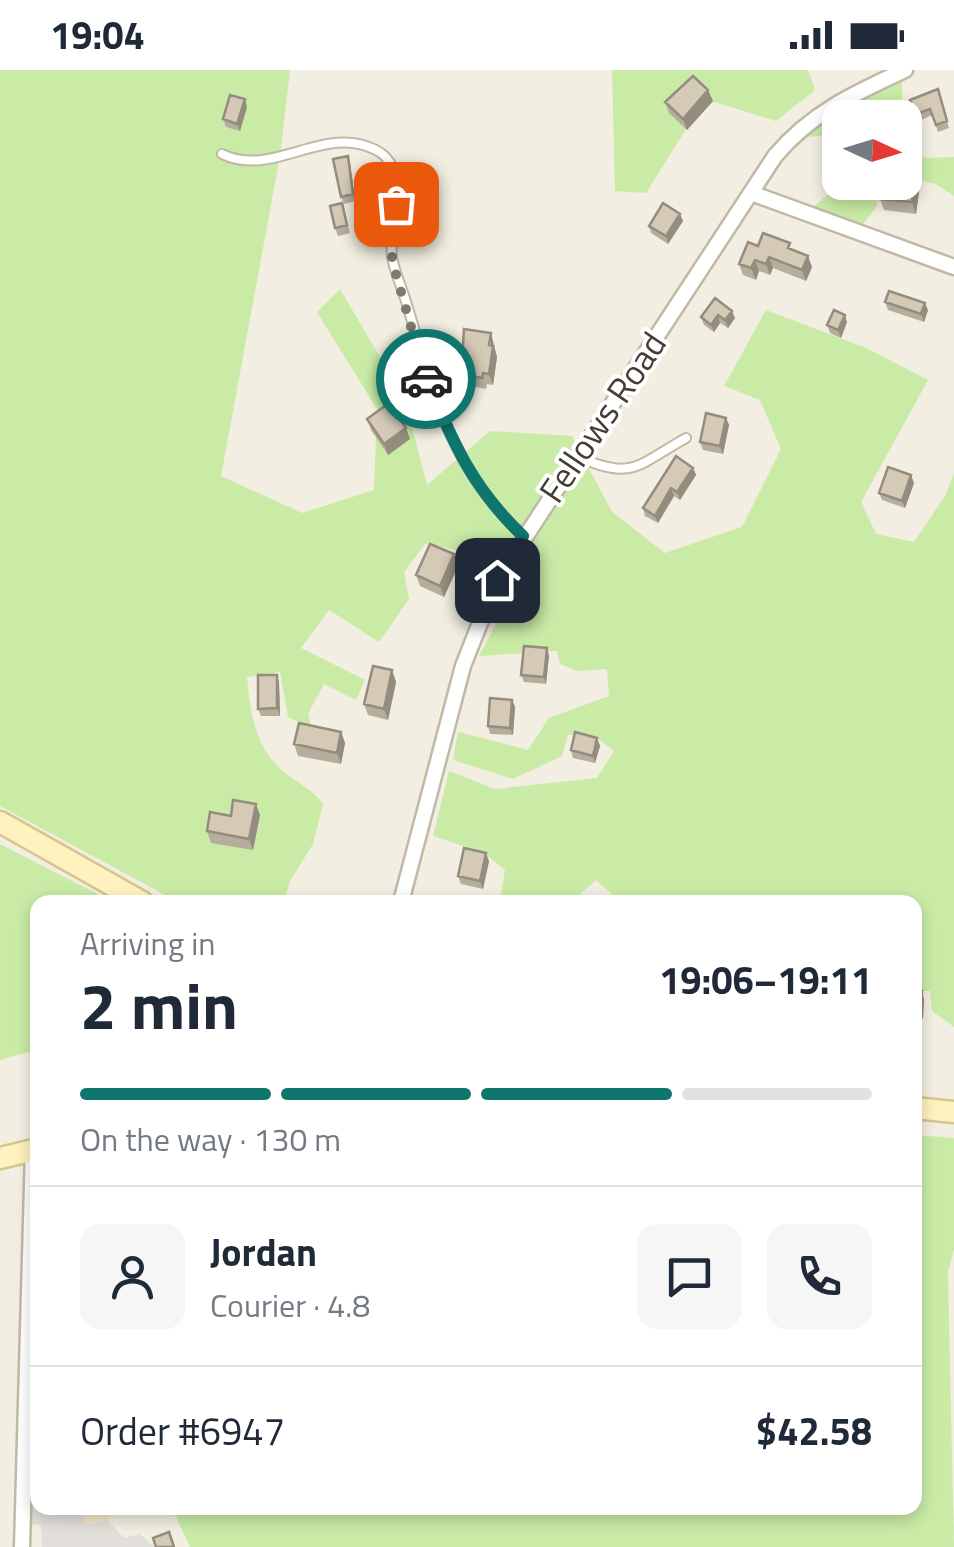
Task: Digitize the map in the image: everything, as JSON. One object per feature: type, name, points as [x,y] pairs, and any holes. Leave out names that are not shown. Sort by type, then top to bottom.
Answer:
[{"type":"main road","points":[[0,822],[130,895]]},
{"type":"main road","points":[[922,1109],[954,1112]]},
{"type":"main road","points":[[0,1158],[30,1151]]},
{"type":"street","name":"Fellows Road","points":[[403,895],[463,666],[497,580],[523,536],[796,130],[845,98],[905,70]]},
{"type":"street","points":[[751,193],[954,267]]},
{"type":"street","points":[[22,1547],[30,1461]]},
{"type":"lane","points":[[222,154],[239,163],[263,161],[316,144],[353,140],[381,152],[394,171],[396,204],[389,236],[393,264],[426,378],[458,454],[490,505],[523,536]]},
{"type":"lane","points":[[578,457],[608,470],[628,470],[686,438]]},
{"type":"shaded area","points":[[31,1515],[110,1515],[107,1520],[85,1526],[31,1524]]},
{"type":"shaded area","points":[[31,1515],[84,1515],[85,1526],[107,1520],[124,1538],[140,1534],[155,1547],[42,1547],[41,1525],[31,1524]]},
{"type":"green space","points":[[0,70],[290,70],[280,156],[221,476],[302,513],[374,490],[377,409],[317,312],[340,289],[405,400],[427,485],[490,431],[572,436],[612,512],[665,553],[742,527],[781,449],[760,400],[724,386],[766,310],[866,348],[928,380],[861,502],[876,534],[914,542],[945,496],[954,473],[954,1027],[932,1011],[930,991],[922,991],[922,895],[612,895],[596,880],[580,895],[501,895],[505,870],[484,853],[433,836],[449,771],[495,789],[597,778],[614,751],[593,735],[568,735],[562,756],[513,779],[453,760],[458,732],[528,750],[549,718],[609,696],[607,669],[577,671],[560,664],[557,651],[479,656],[520,579],[457,550],[425,544],[404,572],[409,599],[379,642],[329,610],[301,648],[365,680],[356,700],[324,684],[308,714],[312,729],[288,717],[280,672],[247,677],[254,721],[270,758],[323,804],[313,844],[290,881],[286,895],[165,895],[0,806]]},
{"type":"green space","points":[[612,70],[808,70],[815,90],[776,121],[705,99],[646,193],[615,191]]},
{"type":"green space","points":[[902,82],[903,100],[861,100]]},
{"type":"green space","points":[[822,123],[822,136],[807,137]]},
{"type":"green space","points":[[922,156],[954,157],[954,196],[936,184],[922,181]]},
{"type":"green space","points":[[822,200],[878,200],[860,228],[810,209]]},
{"type":"green space","points":[[0,844],[99,895],[30,895],[30,1053],[0,1060]]},
{"type":"green space","points":[[922,1136],[954,1138],[954,1249],[948,1273],[954,1547],[190,1547],[175,1515],[922,1515]]},
{"type":"building","points":[[693,76],[708,90],[683,119],[665,102]]},
{"type":"building","points":[[938,89],[947,121],[936,125],[930,109],[922,112],[922,100],[910,100]]},
{"type":"building","points":[[230,95],[245,99],[237,124],[223,119]]},
{"type":"building","points":[[348,156],[353,194],[341,197],[333,159]]},
{"type":"building","points":[[342,203],[347,225],[335,228],[330,206]]},
{"type":"building","points":[[663,203],[680,214],[666,236],[649,226]]},
{"type":"building","points":[[763,233],[790,243],[788,248],[808,256],[802,270],[769,257],[766,264],[755,260],[751,268],[739,264],[748,242],[758,246]]},
{"type":"building","points":[[889,291],[925,303],[921,314],[885,302]]},
{"type":"building","points":[[715,298],[732,311],[725,320],[718,315],[711,325],[701,317]]},
{"type":"building","points":[[834,310],[845,315],[838,330],[827,325]]},
{"type":"building","points":[[464,329],[491,333],[489,374],[483,373],[482,378],[461,374]]},
{"type":"building","points":[[389,403],[406,428],[384,444],[367,419]]},
{"type":"building","points":[[706,413],[726,418],[720,446],[700,442]]},
{"type":"building","points":[[676,456],[693,468],[677,492],[671,488],[655,516],[643,508]]},
{"type":"building","points":[[888,467],[911,475],[902,501],[879,493]]},
{"type":"building","points":[[430,544],[454,554],[440,586],[416,575]]},
{"type":"building","points":[[524,646],[547,648],[544,677],[521,675]]},
{"type":"building","points":[[373,666],[392,670],[384,709],[364,704]]},
{"type":"building","points":[[258,675],[277,675],[277,708],[258,709]]},
{"type":"building","points":[[490,698],[512,700],[510,728],[488,726]]},
{"type":"building","points":[[299,723],[341,732],[337,753],[294,744]]},
{"type":"building","points":[[575,732],[597,738],[593,756],[571,750]]},
{"type":"building","points":[[233,800],[256,804],[249,839],[207,831],[210,812],[231,816]]},
{"type":"building","points":[[464,848],[486,853],[480,881],[458,876]]},
{"type":"building","points":[[169,1532],[174,1547],[156,1547],[153,1538]]},
{"type":"way so far","points":[[396,204],[389,236],[393,264],[426,379]]},
{"type":"route","points":[[426,379],[458,454],[490,505],[523,536],[497,580]]}]
